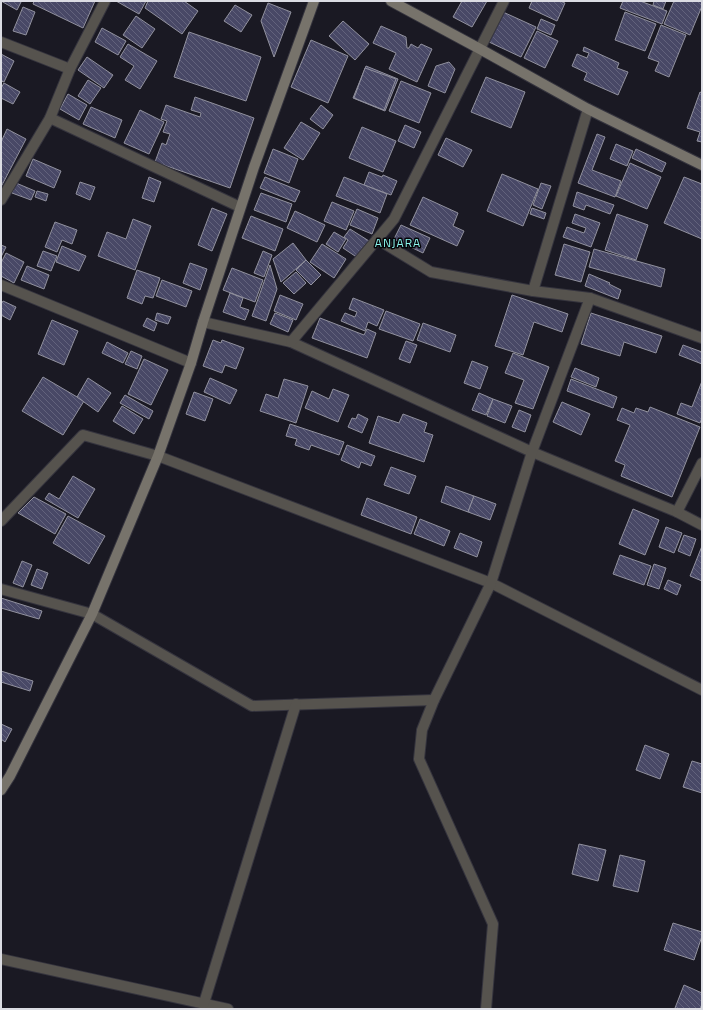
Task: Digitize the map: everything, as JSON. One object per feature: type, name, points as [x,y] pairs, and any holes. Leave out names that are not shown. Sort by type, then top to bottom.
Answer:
[{"type":"street","points":[[1,200],[50,118],[70,69],[105,1]]},
{"type":"street","points":[[1,790],[10,776],[92,614],[158,456],[191,363],[240,207],[314,1]]},
{"type":"street","points":[[391,1],[588,109],[702,166]]},
{"type":"street","points":[[291,342],[394,219],[504,1]]},
{"type":"street","points":[[1,42],[70,69]]},
{"type":"street","points":[[533,291],[588,109]]},
{"type":"street","points":[[50,118],[240,207]]},
{"type":"street","points":[[377,239],[431,272],[533,291],[590,298],[702,338]]},
{"type":"street","points":[[1,285],[191,363]]},
{"type":"street","points":[[486,1009],[493,924],[419,759],[422,730],[434,700],[491,582],[532,452],[590,298]]},
{"type":"street","points":[[203,322],[291,342],[532,452],[677,512],[702,525]]},
{"type":"street","points":[[1,521],[83,435],[158,456],[491,582],[702,690]]},
{"type":"street","points":[[677,512],[702,463]]},
{"type":"street","points":[[1,589],[92,614],[252,706],[434,700]]},
{"type":"street","points":[[204,1003],[296,704]]},
{"type":"street","points":[[1,959],[228,1009]]},
{"type":"building","points":[[1,1],[20,1],[21,2],[17,10]]},
{"type":"building","points":[[34,1],[95,1],[83,28],[33,4]]},
{"type":"building","points":[[116,1],[146,1],[139,14]]},
{"type":"building","points":[[148,1],[184,1],[198,11],[182,34],[145,8]]},
{"type":"building","points":[[462,1],[487,1],[472,27],[453,17]]},
{"type":"building","points":[[532,1],[560,1],[565,3],[557,21],[529,8]]},
{"type":"building","points":[[623,1],[640,1],[667,11],[662,24],[620,8]]},
{"type":"building","points":[[654,1],[666,1],[663,9],[653,5]]},
{"type":"building","points":[[674,1],[702,1],[702,6],[690,35],[664,24]]},
{"type":"building","points":[[268,3],[291,12],[274,57],[261,21]]},
{"type":"building","points":[[235,5],[252,15],[241,32],[224,21]]},
{"type":"building","points":[[23,7],[35,12],[26,35],[13,31]]},
{"type":"building","points":[[503,12],[536,27],[521,57],[489,42]]},
{"type":"building","points":[[625,12],[656,24],[645,51],[615,40]]},
{"type":"building","points":[[136,16],[155,29],[142,48],[123,35]]},
{"type":"building","points":[[541,19],[555,25],[551,35],[537,29]]},
{"type":"building","points":[[343,21],[369,44],[355,60],[329,36]]},
{"type":"building","points":[[661,25],[686,35],[669,77],[655,71],[659,62],[648,58]]},
{"type":"building","points":[[381,26],[406,37],[407,48],[409,48],[411,44],[418,48],[421,44],[432,49],[417,82],[389,69],[396,53],[373,43]]},
{"type":"building","points":[[102,28],[126,41],[118,55],[95,42]]},
{"type":"building","points":[[537,31],[558,41],[545,68],[524,58]]},
{"type":"building","points":[[189,32],[261,57],[246,101],[174,77]]},
{"type":"building","points":[[311,40],[348,56],[328,103],[291,87]]},
{"type":"building","points":[[128,44],[157,61],[140,89],[125,80],[134,66],[120,57]]},
{"type":"building","points":[[584,47],[619,63],[617,68],[628,72],[618,95],[584,80],[587,73],[572,66],[577,54],[587,58],[589,53],[583,51]]},
{"type":"building","points":[[1,54],[14,61],[4,82],[1,81]]},
{"type":"building","points":[[87,57],[113,75],[104,88],[78,70]]},
{"type":"building","points":[[449,62],[455,69],[445,93],[428,86],[436,66]]},
{"type":"building","points":[[366,66],[398,79],[385,111],[353,98]]},
{"type":"building","points":[[365,68],[396,79],[384,110],[354,98]]},
{"type":"building","points":[[486,77],[525,92],[511,128],[471,112]]},
{"type":"building","points":[[88,80],[101,88],[90,104],[78,96]]},
{"type":"building","points":[[401,81],[431,93],[419,123],[389,111]]},
{"type":"building","points":[[4,83],[20,92],[13,104],[1,98],[1,88]]},
{"type":"building","points":[[700,92],[702,93],[702,142],[697,141],[700,132],[687,128]]},
{"type":"building","points":[[68,94],[87,105],[79,120],[60,109]]},
{"type":"building","points":[[195,97],[254,118],[230,188],[155,162],[162,143],[166,145],[170,134],[163,132],[167,121],[161,119],[166,105],[200,117],[201,113],[191,110]]},
{"type":"building","points":[[321,105],[333,115],[323,129],[310,119]]},
{"type":"building","points":[[91,107],[122,120],[115,138],[83,124]]},
{"type":"building","points":[[140,110],[164,122],[149,154],[124,143]]},
{"type":"building","points":[[301,122],[320,133],[303,160],[284,148]]},
{"type":"building","points":[[405,125],[421,132],[414,148],[398,141]]},
{"type":"building","points":[[362,127],[396,141],[383,172],[349,158]]},
{"type":"building","points":[[7,129],[26,139],[1,187],[1,142]]},
{"type":"building","points":[[597,134],[605,137],[592,170],[621,181],[615,197],[578,183]]},
{"type":"building","points":[[446,138],[472,150],[463,167],[438,155]]},
{"type":"building","points":[[616,144],[633,151],[627,166],[610,159]]},
{"type":"building","points":[[273,149],[298,159],[289,183],[264,173]]},
{"type":"building","points":[[636,149],[666,163],[662,172],[632,158]]},
{"type":"building","points":[[33,159],[61,171],[54,188],[26,176]]},
{"type":"building","points":[[630,163],[661,177],[647,209],[616,196]]},
{"type":"building","points":[[369,172],[382,177],[383,175],[397,181],[391,195],[364,185]]},
{"type":"building","points":[[502,174],[538,189],[523,226],[487,211]]},
{"type":"building","points":[[149,177],[161,182],[154,202],[142,198]]},
{"type":"building","points":[[265,177],[300,191],[295,202],[260,188]]},
{"type":"building","points":[[344,177],[387,194],[380,213],[336,196]]},
{"type":"building","points":[[684,177],[702,184],[702,239],[664,223]]},
{"type":"building","points":[[80,182],[95,187],[90,200],[76,194]]},
{"type":"building","points":[[16,183],[35,191],[31,200],[12,193]]},
{"type":"building","points":[[541,183],[551,186],[542,209],[533,205]]},
{"type":"building","points":[[37,191],[48,194],[46,201],[35,197]]},
{"type":"building","points":[[577,192],[614,205],[610,214],[586,205],[584,210],[573,206]]},
{"type":"building","points":[[261,193],[292,204],[286,222],[254,210]]},
{"type":"building","points":[[423,197],[458,213],[453,226],[464,231],[457,246],[410,225]]},
{"type":"building","points":[[332,202],[354,211],[346,230],[324,221]]},
{"type":"building","points":[[212,208],[227,214],[212,251],[198,245]]},
{"type":"building","points":[[532,208],[546,213],[544,219],[530,214]]},
{"type":"building","points":[[357,209],[378,218],[372,234],[350,225]]},
{"type":"building","points":[[295,211],[325,225],[317,242],[287,228]]},
{"type":"building","points":[[575,214],[600,223],[591,247],[563,237],[567,227],[584,233],[586,228],[572,223]]},
{"type":"building","points":[[617,214],[648,225],[636,260],[605,250]]},
{"type":"building","points":[[251,216],[283,229],[275,251],[242,238]]},
{"type":"building","points":[[133,219],[151,226],[135,270],[98,256],[107,232],[126,239]]},
{"type":"building","points":[[55,222],[77,230],[72,244],[62,240],[57,252],[45,247]]},
{"type":"building","points":[[401,225],[430,238],[423,253],[394,239]]},
{"type":"building","points":[[350,229],[369,241],[358,258],[343,248],[348,240],[344,237]]},
{"type":"building","points":[[334,232],[346,239],[338,252],[326,244]]},
{"type":"building","points":[[293,243],[306,260],[281,282],[273,259]]},
{"type":"building","points":[[322,244],[346,259],[334,278],[310,262]]},
{"type":"building","points":[[564,244],[590,252],[581,282],[555,275]]},
{"type":"building","points":[[1,245],[6,247],[1,257]]},
{"type":"building","points":[[62,246],[86,256],[79,271],[56,262]]},
{"type":"building","points":[[594,249],[665,269],[661,287],[589,267]]},
{"type":"building","points":[[43,251],[57,256],[51,271],[37,266]]},
{"type":"building","points":[[263,251],[272,255],[264,277],[254,273]]},
{"type":"building","points":[[6,253],[24,262],[14,283],[1,276],[1,263]]},
{"type":"building","points":[[306,260],[321,275],[311,285],[296,270]]},
{"type":"building","points":[[190,263],[207,269],[200,290],[183,283]]},
{"type":"building","points":[[270,265],[277,289],[266,321],[252,316]]},
{"type":"building","points":[[27,266],[49,275],[44,289],[21,280]]},
{"type":"building","points":[[232,268],[263,280],[255,302],[223,290]]},
{"type":"building","points":[[137,270],[160,278],[153,298],[145,296],[142,304],[127,298]]},
{"type":"building","points":[[296,272],[306,283],[294,294],[283,283]]},
{"type":"building","points":[[589,274],[610,283],[609,284],[621,290],[618,299],[585,286]]},
{"type":"building","points":[[162,280],[192,291],[186,307],[156,296]]},
{"type":"building","points":[[230,293],[243,298],[240,307],[249,310],[245,320],[223,312]]},
{"type":"building","points":[[280,295],[303,304],[296,320],[274,311]]},
{"type":"building","points":[[512,295],[568,314],[562,332],[534,322],[523,355],[495,346]]},
{"type":"building","points":[[353,298],[384,310],[377,326],[368,322],[365,331],[341,321],[345,313],[355,317],[357,312],[349,309]]},
{"type":"building","points":[[3,301],[16,307],[10,320],[1,315],[1,304]]},
{"type":"building","points":[[386,311],[420,324],[413,341],[379,329]]},
{"type":"building","points":[[157,313],[171,317],[168,324],[155,320]]},
{"type":"building","points":[[275,313],[293,320],[288,332],[270,324]]},
{"type":"building","points":[[591,313],[662,336],[656,353],[624,342],[620,356],[581,344]]},
{"type":"building","points":[[147,318],[157,323],[154,331],[143,326]]},
{"type":"building","points":[[320,318],[364,335],[367,329],[376,333],[367,358],[312,338]]},
{"type":"building","points":[[52,320],[78,331],[64,365],[38,354]]},
{"type":"building","points":[[423,323],[456,335],[450,352],[417,340]]},
{"type":"building","points":[[213,340],[221,343],[222,340],[244,348],[236,369],[225,365],[222,373],[203,366]]},
{"type":"building","points":[[406,341],[417,345],[410,363],[399,359]]},
{"type":"building","points":[[107,342],[128,353],[123,363],[102,353]]},
{"type":"building","points":[[683,345],[702,352],[702,364],[679,355]]},
{"type":"building","points":[[131,351],[142,356],[137,369],[125,364]]},
{"type":"building","points":[[513,353],[549,367],[533,409],[515,403],[524,380],[505,373]]},
{"type":"building","points":[[144,359],[168,370],[151,405],[128,394]]},
{"type":"building","points":[[472,361],[488,367],[480,389],[464,383]]},
{"type":"building","points":[[575,368],[599,378],[596,387],[571,377]]},
{"type":"building","points":[[43,377],[84,401],[63,435],[22,411]]},
{"type":"building","points":[[88,378],[111,393],[98,412],[77,397]]},
{"type":"building","points":[[210,378],[237,390],[230,404],[204,392]]},
{"type":"building","points":[[284,379],[308,386],[296,423],[260,411],[266,394],[278,398]]},
{"type":"building","points":[[571,379],[617,397],[613,408],[567,391]]},
{"type":"building","points":[[702,381],[702,418],[700,423],[677,414],[681,403],[692,407]]},
{"type":"building","points":[[333,389],[349,395],[338,422],[305,408],[312,391],[329,399]]},
{"type":"building","points":[[194,392],[213,399],[205,421],[186,414]]},
{"type":"building","points":[[479,393],[493,399],[486,415],[472,410]]},
{"type":"building","points":[[125,395],[153,411],[149,419],[120,403]]},
{"type":"building","points":[[493,399],[512,406],[505,423],[487,416]]},
{"type":"building","points":[[562,402],[590,414],[581,435],[553,422]]},
{"type":"building","points":[[122,406],[143,419],[134,434],[113,421]]},
{"type":"building","points":[[650,407],[700,427],[672,497],[621,476],[625,465],[615,461],[630,425],[617,420],[622,408],[634,413],[636,408],[648,412]]},
{"type":"building","points":[[519,410],[531,415],[525,432],[512,427]]},
{"type":"building","points":[[358,414],[368,419],[362,433],[348,427],[352,418],[356,419]]},
{"type":"building","points":[[403,414],[427,423],[424,432],[433,435],[424,462],[369,443],[378,416],[399,423]]},
{"type":"building","points":[[290,424],[344,442],[339,455],[311,445],[309,450],[295,445],[297,439],[286,436]]},
{"type":"building","points":[[347,445],[375,456],[371,466],[361,462],[359,468],[341,460]]},
{"type":"building","points":[[391,467],[416,476],[409,494],[384,485]]},
{"type":"building","points":[[73,476],[95,489],[78,518],[45,499],[49,493],[59,499]]},
{"type":"building","points":[[446,486],[474,496],[468,512],[441,502]]},
{"type":"building","points":[[474,496],[496,504],[490,520],[468,512]]},
{"type":"building","points":[[34,497],[66,514],[55,534],[18,513]]},
{"type":"building","points":[[367,498],[417,517],[411,534],[361,515]]},
{"type":"building","points":[[633,509],[659,520],[645,555],[619,544]]},
{"type":"building","points":[[68,516],[105,536],[89,564],[53,543]]},
{"type":"building","points":[[420,519],[450,531],[444,546],[414,534]]},
{"type":"building","points":[[666,527],[682,533],[674,553],[659,547]]},
{"type":"building","points":[[460,533],[482,542],[477,557],[454,548]]},
{"type":"building","points":[[684,535],[696,539],[690,556],[678,551]]},
{"type":"building","points":[[702,546],[702,581],[690,576]]},
{"type":"building","points":[[620,555],[651,566],[644,585],[613,574]]},
{"type":"building","points":[[22,561],[32,565],[23,587],[13,583]]},
{"type":"building","points":[[654,564],[666,568],[659,589],[647,585]]},
{"type":"building","points":[[37,569],[48,573],[42,589],[31,585]]},
{"type":"building","points":[[668,580],[681,585],[677,595],[664,589]]},
{"type":"building","points":[[1,598],[42,611],[39,619],[1,608]]},
{"type":"building","points":[[1,671],[33,681],[30,691],[1,682]]},
{"type":"building","points":[[1,724],[12,729],[5,742],[1,739]]},
{"type":"building","points":[[645,745],[669,754],[660,779],[636,770]]},
{"type":"building","points":[[692,761],[702,764],[702,793],[683,787]]},
{"type":"building","points":[[579,844],[606,850],[598,881],[572,874]]},
{"type":"building","points":[[620,855],[645,861],[638,892],[613,886]]},
{"type":"building","points":[[673,923],[702,932],[694,960],[664,950]]},
{"type":"building","points":[[684,985],[702,993],[702,1004],[700,1009],[675,1008]]},
{"type":"district","name":"ANJARA","points":[[398,243]]}]
